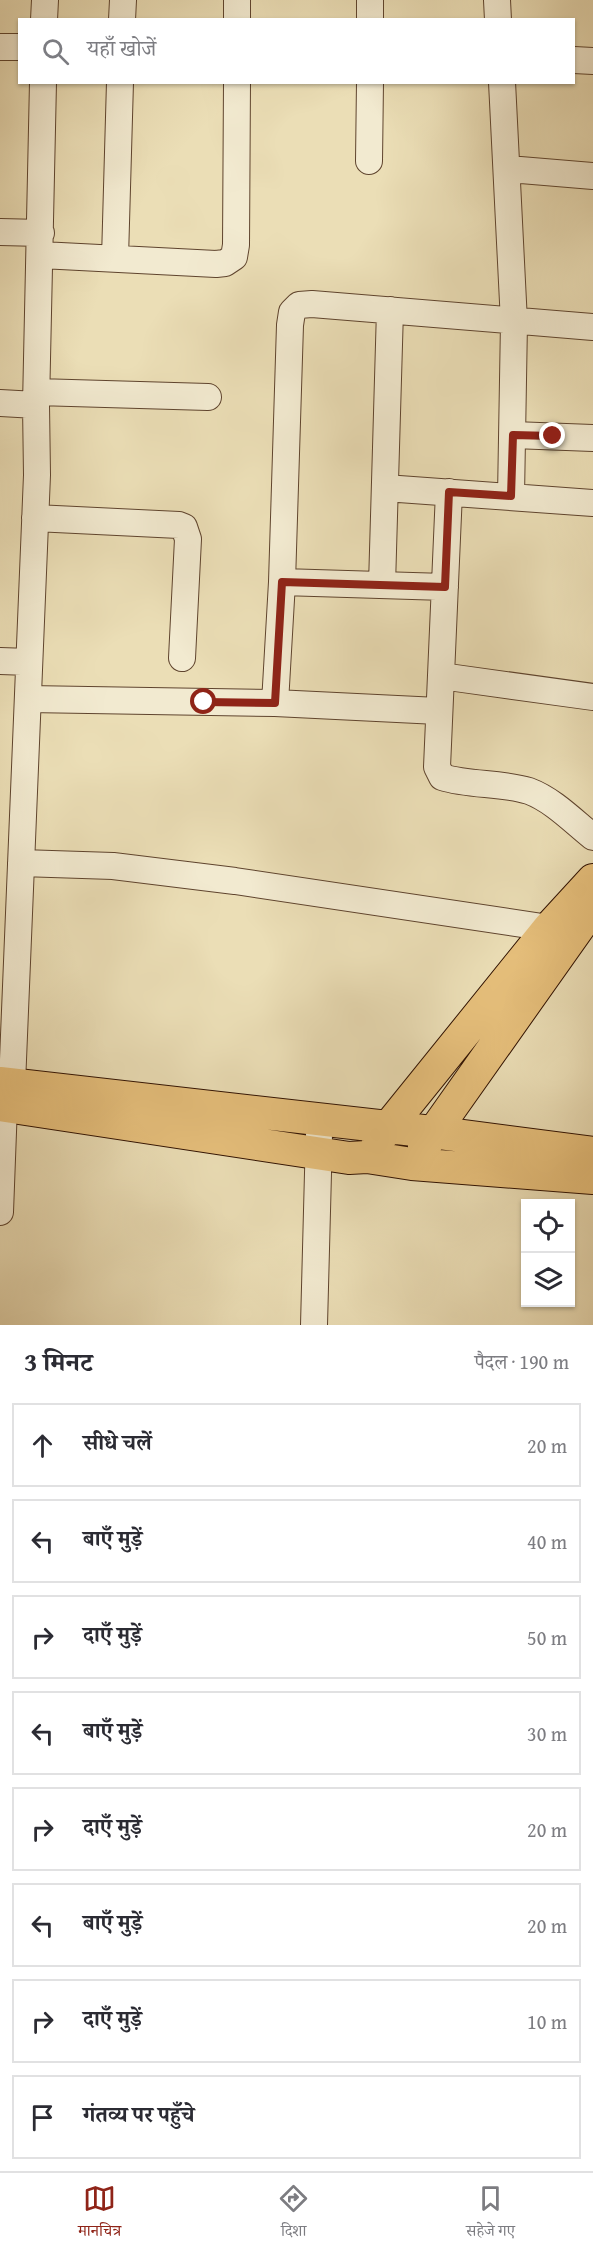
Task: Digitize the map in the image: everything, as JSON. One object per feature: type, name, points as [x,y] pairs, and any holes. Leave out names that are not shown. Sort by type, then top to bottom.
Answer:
[{"type":"main road","points":[[366,1157],[387,1127],[549,928],[593,880]]},
{"type":"main road","points":[[412,1164],[432,1132],[593,907]]},
{"type":"main road","points":[[4,1094],[319,1120],[593,1153]]},
{"type":"main road","points":[[4,1094],[319,1154],[349,1158],[366,1157],[412,1164],[593,1178]]},
{"type":"street","points":[[44,18],[45,0]]},
{"type":"street","points":[[122,18],[123,0]]},
{"type":"street","points":[[237,0],[237,18]]},
{"type":"street","points":[[370,0],[370,18]]},
{"type":"street","points":[[497,0],[498,18]]},
{"type":"street","points":[[0,47],[18,47]]},
{"type":"street","points":[[575,60],[593,61]]},
{"type":"street","points":[[0,1212],[4,1094],[21,863],[35,518],[43,84]]},
{"type":"street","points":[[115,258],[120,84]]},
{"type":"street","points":[[0,232],[41,244],[115,258],[225,263],[234,257],[236,245],[237,84]]},
{"type":"street","points":[[369,161],[370,84]]},
{"type":"street","points":[[502,84],[514,322],[511,496]]},
{"type":"street","points":[[508,169],[593,176]]},
{"type":"street","points":[[275,703],[292,312],[299,305],[312,304],[593,327]]},
{"type":"street","points":[[382,585],[390,310]]},
{"type":"street","points":[[0,403],[36,398],[208,397]]},
{"type":"street","points":[[513,435],[593,438]]},
{"type":"street","points":[[385,488],[593,503]]},
{"type":"street","points":[[449,492],[437,767],[442,777],[468,784],[530,792],[549,801],[593,837]]},
{"type":"street","points":[[35,518],[184,527],[188,538],[182,658]]},
{"type":"street","points":[[282,582],[445,587]]},
{"type":"street","points":[[0,661],[29,662]]},
{"type":"street","points":[[441,676],[593,697]]},
{"type":"street","points":[[28,699],[275,703],[438,711]]},
{"type":"street","points":[[21,863],[113,866],[236,880],[549,928]]},
{"type":"street","points":[[314,1325],[319,1120]]},
{"type":"route","points":[[204,702],[275,703],[282,582],[445,587],[449,492],[511,496],[513,435],[553,436]]}]
